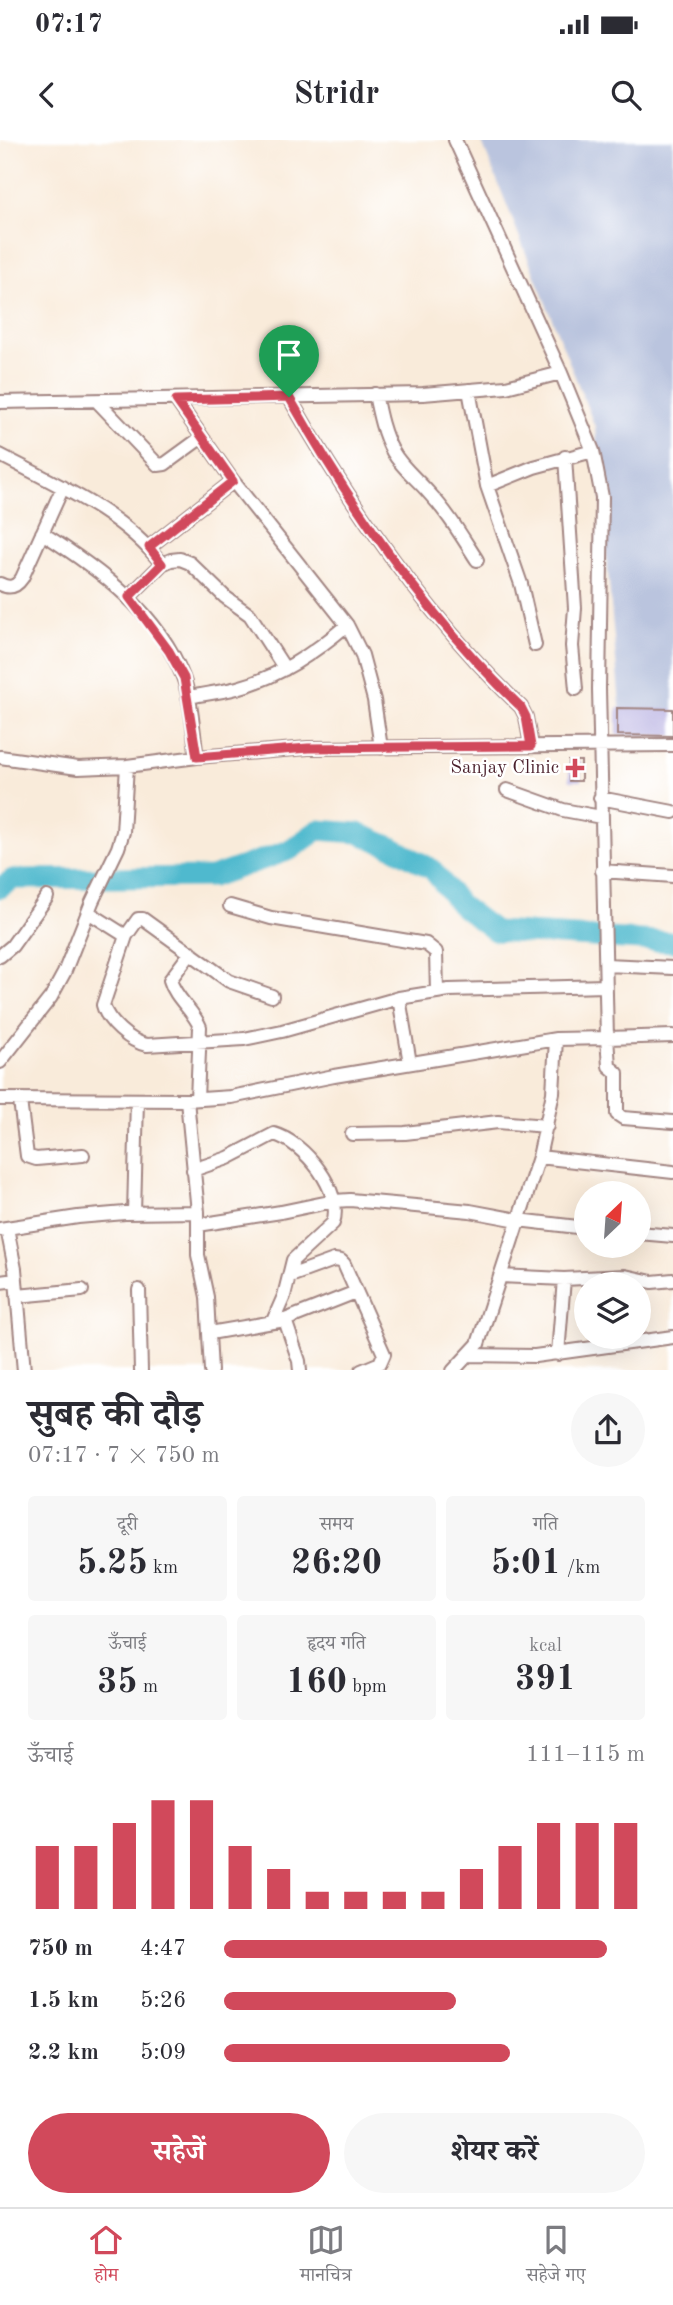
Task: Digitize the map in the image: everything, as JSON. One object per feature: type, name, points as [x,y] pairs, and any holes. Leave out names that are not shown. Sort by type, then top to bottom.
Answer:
[{"type":"street","points":[[455,140],[561,373],[593,451],[602,497],[600,798],[609,1066],[617,1073],[617,1114],[623,1118],[673,1122]]},
{"type":"street","points":[[0,402],[176,400],[469,390],[506,387],[561,373]]},
{"type":"street","points":[[469,390],[488,486],[522,584],[535,645]]},
{"type":"street","points":[[375,394],[384,432],[393,451],[403,466],[446,513],[477,560]]},
{"type":"street","points":[[289,397],[323,456],[414,587],[458,641],[521,707],[526,717],[531,746]]},
{"type":"street","points":[[176,400],[233,481],[347,625],[362,655],[374,700],[381,748]]},
{"type":"street","points":[[97,401],[158,465],[165,464],[202,437]]},
{"type":"street","points":[[488,486],[534,467],[593,451]]},
{"type":"street","points":[[0,455],[97,507],[149,547],[162,564]]},
{"type":"street","points":[[565,457],[575,608],[572,646],[576,689]]},
{"type":"street","points":[[149,547],[233,481]]},
{"type":"street","points":[[0,584],[10,588],[17,585],[22,578],[63,487]]},
{"type":"street","points":[[42,533],[83,559],[129,597],[169,651],[184,678],[197,757]]},
{"type":"street","points":[[129,597],[162,564],[180,559],[190,564],[225,597],[243,608],[269,642],[285,669]]},
{"type":"street","points":[[188,697],[235,689],[285,669],[319,648],[347,625]]},
{"type":"street","points":[[0,757],[78,768],[127,766],[308,748],[673,745]]},
{"type":"street","points":[[0,1062],[51,997],[118,848],[124,820],[127,766]]},
{"type":"street","points":[[507,790],[563,810],[601,817]]},
{"type":"street","points":[[600,798],[673,812]]},
{"type":"street","points":[[602,871],[673,876]]},
{"type":"street","points":[[0,956],[12,946],[47,897]]},
{"type":"street","points":[[230,906],[271,918],[426,944],[436,952],[438,992]]},
{"type":"street","points":[[90,907],[126,936]]},
{"type":"street","points":[[272,996],[229,981],[143,919],[138,919],[126,936],[104,997],[105,1012],[131,1040],[139,1044],[244,1039],[399,998],[438,992],[498,987],[606,986]]},
{"type":"street","points":[[191,952],[170,979],[200,1027],[192,1100],[193,1170],[198,1218],[198,1255],[207,1297],[211,1370]]},
{"type":"street","points":[[606,960],[673,968]]},
{"type":"street","points":[[399,998],[410,1063]]},
{"type":"street","points":[[0,1100],[192,1100],[231,1097],[289,1084],[556,1039],[673,1036]]},
{"type":"street","points":[[453,1370],[478,1344],[539,1157],[553,1093],[556,1039]]},
{"type":"street","points":[[134,1213],[137,1100]]},
{"type":"street","points":[[20,1101],[27,1156],[36,1159],[83,1155]]},
{"type":"street","points":[[352,1134],[405,1133],[498,1122],[547,1126]]},
{"type":"street","points":[[193,1170],[229,1158],[274,1134],[305,1154],[330,1186],[336,1216],[333,1223],[297,1254],[290,1266],[279,1320],[299,1361],[300,1370]]},
{"type":"street","points":[[539,1157],[673,1172]]},
{"type":"street","points":[[24,1370],[16,1280],[4,1229],[78,1217],[134,1213],[198,1218],[281,1212],[334,1201],[401,1203],[574,1227]]},
{"type":"street","points":[[651,1234],[673,1236]]},
{"type":"street","points":[[290,1276],[337,1259],[344,1264],[384,1354],[380,1363],[361,1370]]},
{"type":"street","points":[[500,1276],[564,1279],[614,1276],[652,1282],[673,1280]]},
{"type":"street","points":[[558,1354],[564,1279]]},
{"type":"street","points":[[0,1282],[16,1280]]},
{"type":"street","points":[[17,1296],[82,1290]]},
{"type":"street","points":[[139,1290],[141,1370]]},
{"type":"street","points":[[210,1333],[279,1320],[356,1292]]},
{"type":"street","points":[[469,1355],[504,1357],[558,1354],[673,1337]]},
{"type":"shaded area","points":[[481,140],[673,140],[673,716],[621,716],[595,427]]},
{"type":"building","points":[[617,708],[673,709],[673,736],[617,735]]},
{"type":"building","points":[[569,761],[581,761],[581,781],[569,781]]},
{"type":"waterway","points":[[0,888],[13,879],[212,877],[290,850],[318,830],[358,833],[394,848],[432,869],[459,904],[495,931],[673,942]]},
{"type":"place","name":"Sanjay Clinic","points":[[575,768]]},
{"type":"route","points":[[289,397],[323,456],[414,587],[458,641],[521,707],[526,717],[531,746],[308,748],[197,757],[184,678],[149,621],[129,597],[162,564],[149,547],[233,481],[176,400],[289,397]]}]
